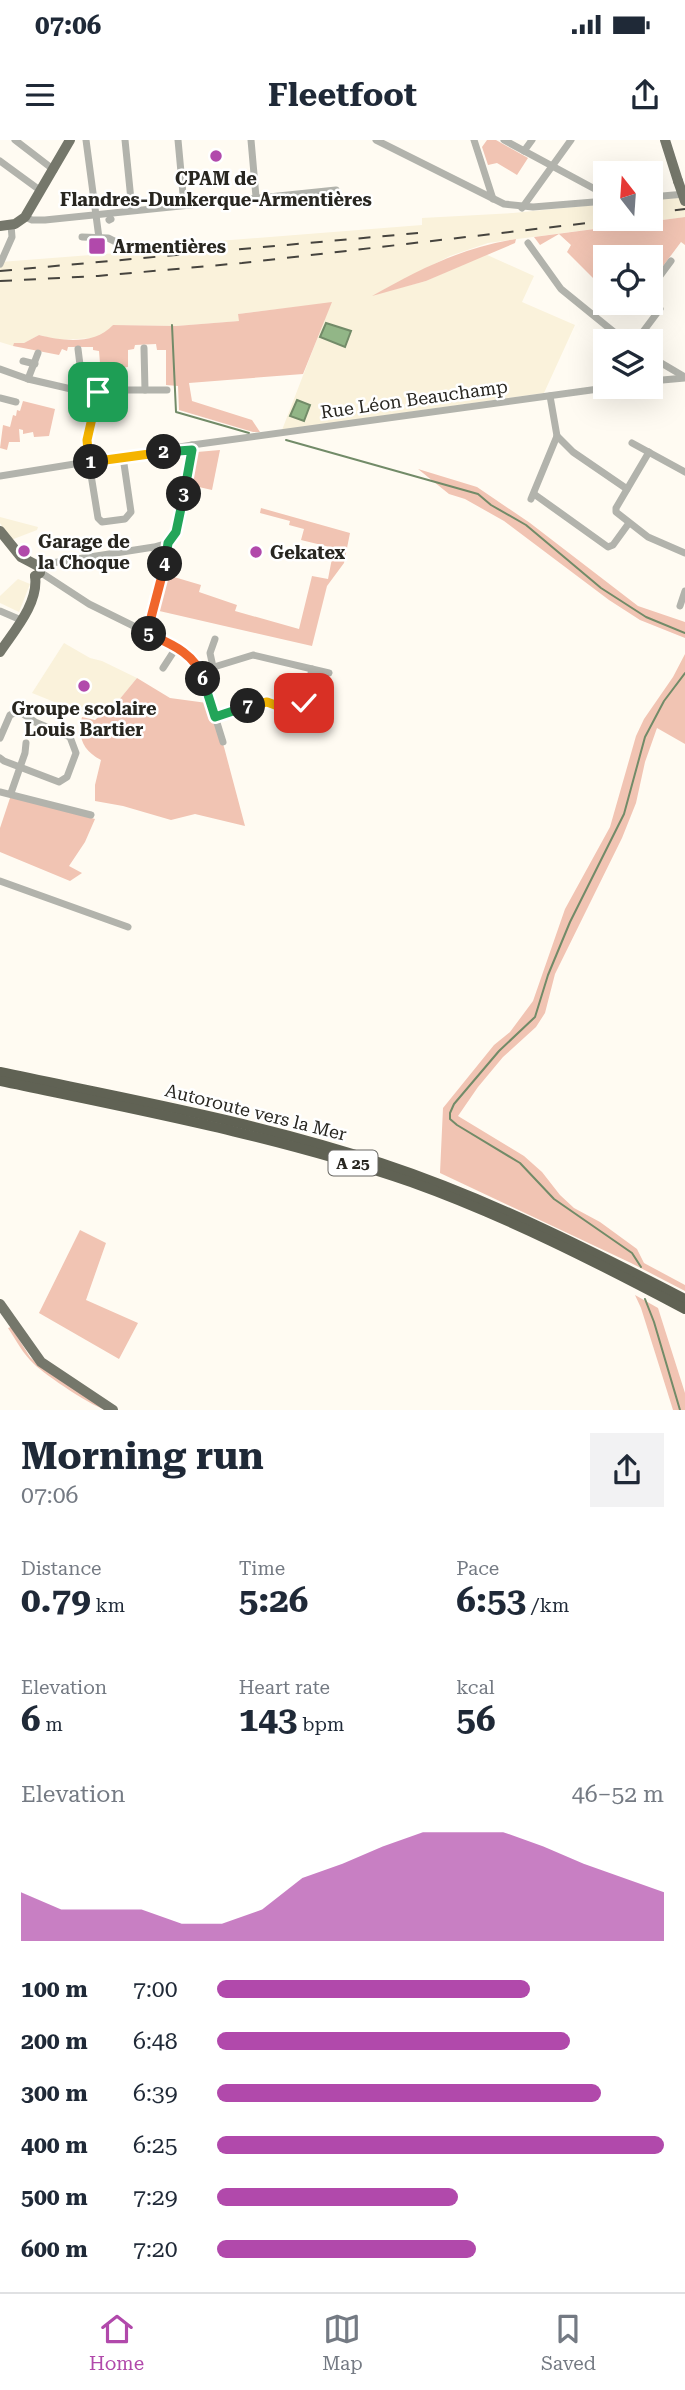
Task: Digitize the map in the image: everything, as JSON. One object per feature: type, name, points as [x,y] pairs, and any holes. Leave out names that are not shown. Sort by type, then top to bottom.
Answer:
[{"type":"highway","name":"Autoroute vers la Mer","points":[[0,1072],[235,1122],[383,1163],[530,1222],[685,1299]]},
{"type":"highway","name":"A 25","points":[[0,1082],[234,1131],[368,1168],[503,1219],[615,1272],[685,1309]]},
{"type":"main road","points":[[665,140],[685,201]]},
{"type":"main road","points":[[5,226],[25,217],[70,142]]},
{"type":"main road","points":[[0,531],[15,552],[35,570]]},
{"type":"main road","points":[[0,538],[35,570]]},
{"type":"main road","points":[[1,648],[21,620],[33,595],[35,570]]},
{"type":"main road","points":[[0,1304],[41,1362],[113,1410]]},
{"type":"street","points":[[15,140],[54,170]]},
{"type":"street","points":[[86,140],[99,238]]},
{"type":"street","points":[[178,140],[184,205]]},
{"type":"street","points":[[251,140],[256,197]]},
{"type":"street","points":[[378,140],[504,204],[522,208],[593,202]]},
{"type":"street","points":[[474,140],[492,199]]},
{"type":"street","points":[[504,140],[593,188]]},
{"type":"street","points":[[524,151],[532,140]]},
{"type":"street","points":[[522,208],[571,140]]},
{"type":"street","points":[[125,143],[131,210]]},
{"type":"street","points":[[0,161],[41,191]]},
{"type":"street","points":[[25,217],[36,220],[95,215],[336,190]]},
{"type":"street","points":[[663,196],[685,194]]},
{"type":"street","points":[[0,264],[12,239],[5,226]]},
{"type":"street","points":[[82,237],[108,238],[114,241]]},
{"type":"street","points":[[527,243],[561,289],[610,329]]},
{"type":"street","points":[[663,272],[671,261]]},
{"type":"street","points":[[144,348],[145,390]]},
{"type":"street","points":[[74,391],[80,365],[78,349]]},
{"type":"street","points":[[28,379],[38,353]]},
{"type":"street","points":[[23,361],[34,364]]},
{"type":"street","points":[[663,364],[685,377]]},
{"type":"street","points":[[0,369],[28,379],[97,395]]},
{"type":"street","points":[[663,380],[685,377]]},
{"type":"street","points":[[123,457],[131,512],[125,519],[102,522],[98,518],[87,440],[97,395],[102,390],[167,390]]},
{"type":"street","name":"Rue Léon Beauchamp","points":[[0,475],[593,390]]},
{"type":"street","points":[[550,396],[557,436],[532,497],[606,546],[613,545],[629,523]]},
{"type":"street","points":[[0,398],[16,402]]},
{"type":"street","points":[[557,436],[573,452],[627,489]]},
{"type":"street","points":[[632,443],[685,472]]},
{"type":"street","points":[[147,633],[168,543],[176,532],[192,448]]},
{"type":"street","points":[[649,452],[616,510],[617,514],[651,538],[685,553]]},
{"type":"street","points":[[35,570],[168,543]]},
{"type":"street","points":[[35,570],[89,604],[176,648],[194,660],[201,671],[223,742]]},
{"type":"street","points":[[680,606],[685,591]]},
{"type":"street","points":[[0,611],[21,620]]},
{"type":"street","points":[[213,667],[210,656],[215,639]]},
{"type":"street","points":[[163,668],[176,648]]},
{"type":"street","points":[[201,671],[254,655],[329,673]]},
{"type":"street","points":[[215,717],[262,701],[291,712],[299,711],[304,703],[312,669]]},
{"type":"street","points":[[0,758],[54,782],[61,782],[67,777],[76,755],[72,740],[67,735],[33,721],[19,711],[10,715],[1,735]]},
{"type":"street","points":[[10,793],[26,743]]},
{"type":"street","points":[[0,792],[91,815]]},
{"type":"street","points":[[0,881],[128,927]]},
{"type":"shaded area","points":[[487,140],[496,140],[528,158],[517,175],[497,163],[488,165],[482,147]]},
{"type":"shaded area","points":[[685,196],[685,217],[663,220],[663,199]]},
{"type":"shaded area","points":[[593,205],[593,229],[488,243],[450,256],[376,294],[426,281],[485,254],[534,276],[522,302],[575,325],[544,393],[282,430],[331,303],[238,314],[240,321],[176,326],[113,325],[106,333],[95,338],[58,340],[39,335],[13,346],[0,342],[0,262],[143,251],[143,247],[422,225],[422,218]]},
{"type":"shaded area","points":[[685,217],[685,245],[681,242],[663,266],[663,245],[593,245],[593,278],[567,252],[571,245],[559,234],[540,245],[534,237],[593,229],[663,231],[663,220]]},
{"type":"shaded area","points":[[516,239],[515,243],[426,281],[372,296],[441,261]]},
{"type":"shaded area","points":[[332,302],[303,374],[189,383],[192,401],[252,420],[260,432],[179,410],[178,386],[166,385],[166,350],[157,350],[156,344],[135,345],[134,349],[128,350],[128,367],[121,368],[123,384],[96,385],[100,363],[99,351],[93,350],[93,347],[68,347],[67,351],[62,349],[59,355],[13,346],[14,343],[24,343],[39,335],[58,339],[88,339],[113,325],[176,326],[239,321],[238,314]]},
{"type":"shaded area","points":[[326,323],[351,331],[345,347],[320,337]]},
{"type":"shaded area","points":[[297,400],[310,405],[304,421],[290,416]]},
{"type":"shaded area","points":[[23,401],[55,409],[49,436],[34,437],[33,432],[23,434],[23,430],[19,429],[20,442],[9,442],[7,450],[0,448],[3,425],[10,427],[13,415],[16,416],[17,410],[20,411]]},
{"type":"shaded area","points":[[220,450],[212,490],[190,485],[197,452]]},
{"type":"shaded area","points":[[418,469],[477,487],[530,523],[638,606],[685,622],[685,638],[640,620],[504,521],[465,499],[449,494]]},
{"type":"shaded area","points":[[261,508],[350,533],[344,563],[327,586],[312,646],[155,610],[163,577],[174,577],[201,585],[199,592],[237,605],[235,611],[299,629],[312,576],[328,579],[334,548],[301,540],[304,529],[289,525],[290,521],[260,513]]},
{"type":"shaded area","points":[[0,517],[38,527],[37,530],[11,540],[0,523]]},
{"type":"shaded area","points":[[18,579],[30,584],[19,612],[0,603],[0,596]]},
{"type":"shaded area","name":"Groupe scolaire Louis Bartier","points":[[64,643],[90,658],[137,678],[109,712],[97,712],[94,718],[32,693]]},
{"type":"shaded area","points":[[685,654],[685,744],[657,728],[645,762],[636,803],[622,838],[555,974],[545,1013],[536,1027],[503,1057],[458,1116],[524,1156],[574,1208],[600,1222],[637,1249],[644,1263],[685,1285],[685,1291],[440,1173],[443,1108],[494,1045],[510,1032],[533,1001],[565,909],[610,827],[636,736]]},
{"type":"shaded area","points":[[137,678],[170,698],[207,703],[224,747],[245,826],[195,814],[171,820],[95,801],[95,785],[101,760],[83,743],[80,731],[82,717],[95,720],[103,713],[109,712]]},
{"type":"shaded area","points":[[11,795],[95,819],[85,842],[69,866],[82,873],[70,881],[0,852],[0,828]]},
{"type":"shaded area","points":[[80,1230],[106,1243],[86,1300],[138,1323],[119,1359],[39,1313]]},
{"type":"shaded area","points":[[635,1295],[658,1308],[685,1393],[685,1410],[673,1410]]},
{"type":"shaded area","points":[[11,1327],[30,1357],[42,1368],[108,1410],[82,1398],[40,1369],[20,1347],[8,1328]]},
{"type":"waterway","points":[[172,325],[176,412],[249,433]]},
{"type":"waterway","points":[[286,440],[478,494],[491,505],[526,525],[601,588],[646,617],[685,633]]},
{"type":"waterway","points":[[641,1267],[632,1253],[554,1199],[520,1163],[457,1125],[450,1119],[450,1113],[454,1104],[499,1051],[535,1017],[548,975],[570,922],[624,814],[645,737],[664,701],[685,673]]},
{"type":"waterway","points":[[645,1299],[680,1410]]},
{"type":"railway","points":[[663,212],[685,209]]},
{"type":"railway","points":[[0,281],[98,276],[242,263],[593,222]]},
{"type":"railway","points":[[0,271],[418,233]]},
{"type":"place","name":"CPAM de Flandres-Dunkerque-Armentières","points":[[216,156]]},
{"type":"place","name":"Armentières","points":[[97,246]]},
{"type":"place","name":"Garage de la Choque","points":[[24,551]]},
{"type":"place","name":"Gekatex","points":[[256,552]]},
{"type":"place","name":"Groupe scolaire Louis Bartier","points":[[84,686]]},
{"type":"route","points":[[98,392],[87,440],[89,462],[192,450],[176,532],[168,543],[147,633],[174,646],[197,663],[215,717],[262,701],[294,712],[304,703]]}]
